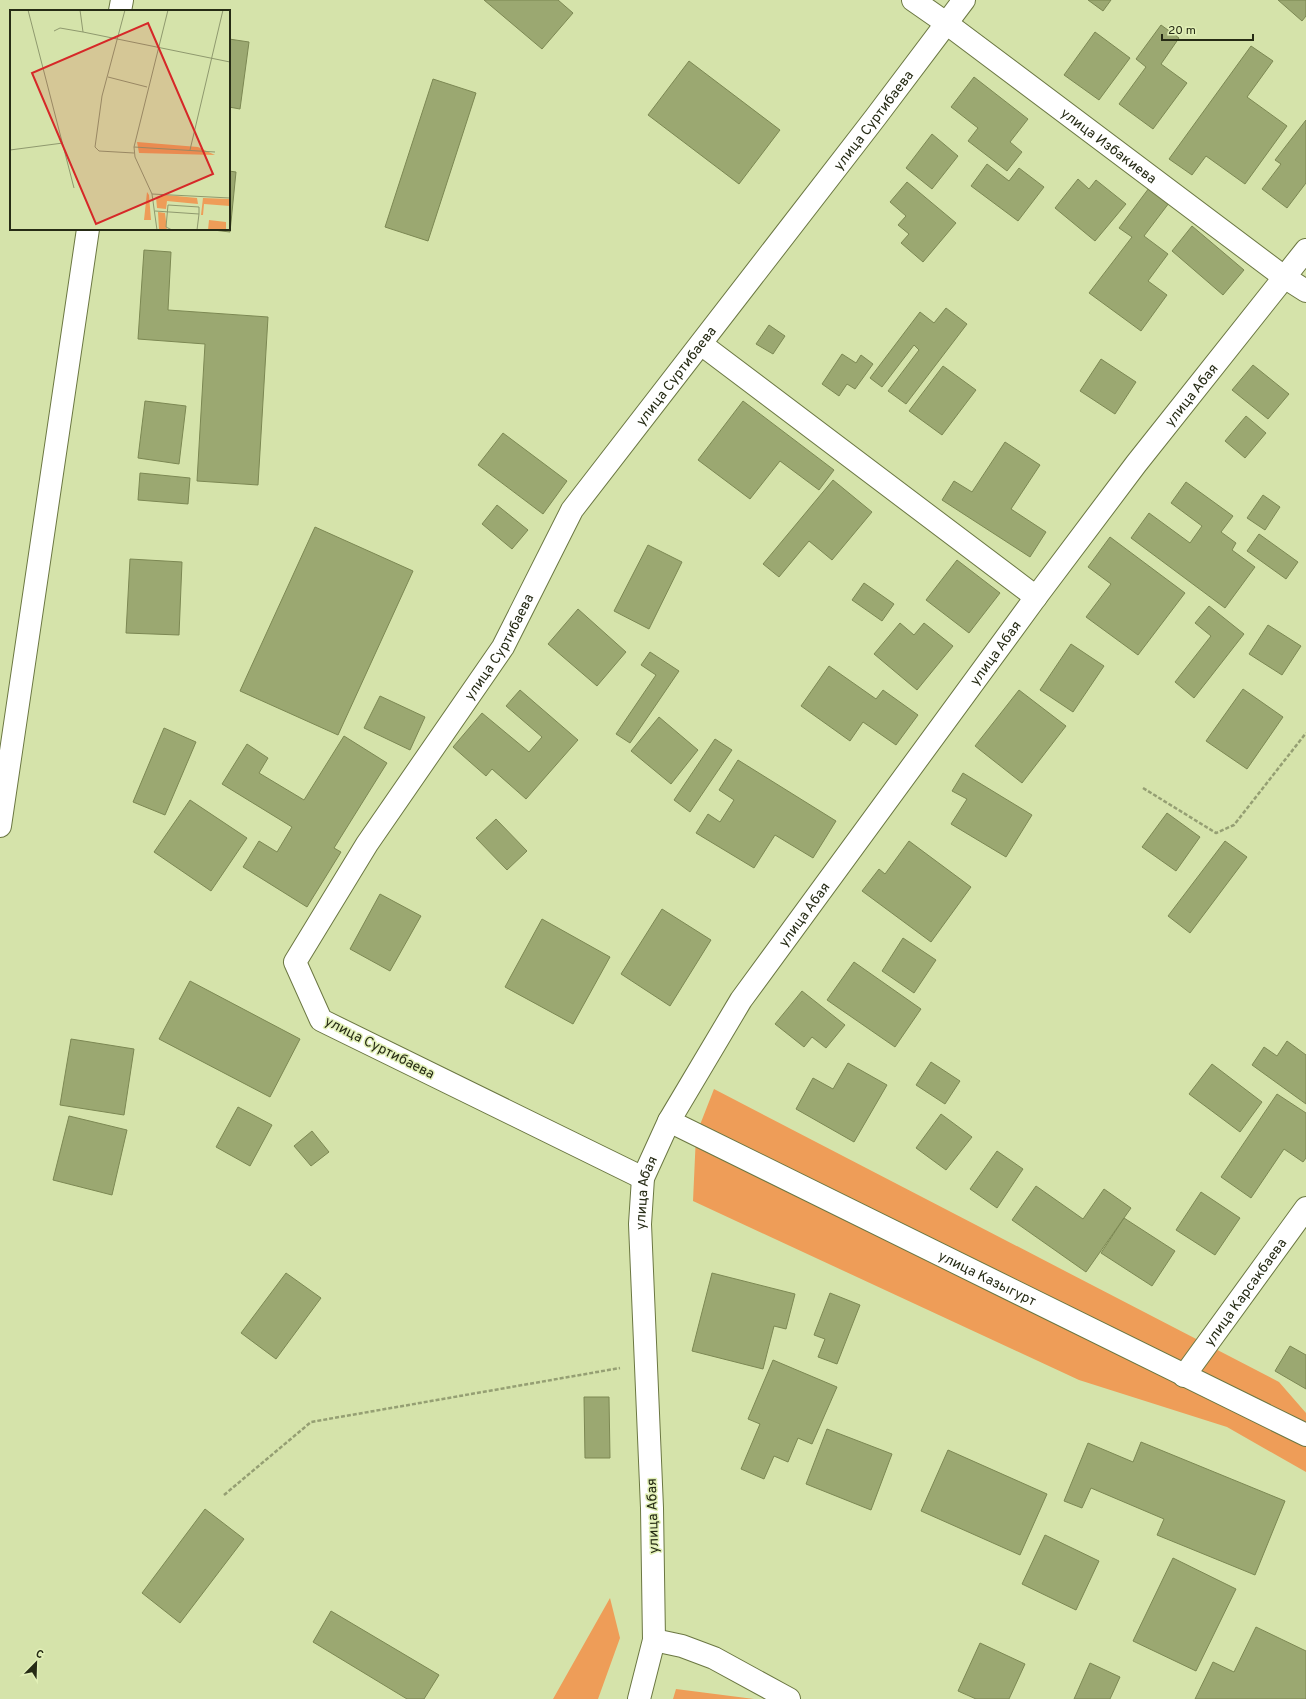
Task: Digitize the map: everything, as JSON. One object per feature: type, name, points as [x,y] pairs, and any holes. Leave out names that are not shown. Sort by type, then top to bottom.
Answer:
[{"type":"street","points":[[120,10],[122,0]]},
{"type":"street","name":"улица Избакиева","points":[[912,0],[946,23],[1284,277],[1306,291]]},
{"type":"street","name":"улица Суртибаева","points":[[643,1178],[321,1020],[295,962],[367,844],[503,647],[572,510],[866,131],[964,0]]},
{"type":"street","points":[[0,826],[3,792],[88,230]]},
{"type":"street","name":"улица Абая","points":[[640,1699],[654,1640],[652,1508],[640,1224],[643,1178],[669,1121],[741,1000],[1036,597],[1136,464],[1306,250]]},
{"type":"street","points":[[701,344],[1036,597]]},
{"type":"street","name":"улица Казыгурт","points":[[669,1121],[1306,1435]]},
{"type":"street","name":"улица Карсакбаева","points":[[1184,1376],[1306,1208]]},
{"type":"street","points":[[654,1640],[682,1646],[714,1658],[789,1699]]},
{"type":"path","points":[[1143,788],[1216,833],[1234,825],[1306,733]]},
{"type":"path","points":[[224,1495],[311,1422],[646,1363]]},
{"type":"shaded area","points":[[714,1089],[1279,1382],[1306,1413],[1306,1472],[1227,1427],[1079,1380],[693,1201],[696,1135]]},
{"type":"shaded area","points":[[610,1598],[620,1638],[598,1699],[553,1699]]},
{"type":"shaded area","points":[[676,1689],[754,1699],[673,1699]]},
{"type":"building","points":[[484,0],[558,0],[573,13],[542,49]]},
{"type":"building","points":[[1088,0],[1111,0],[1103,11]]},
{"type":"building","points":[[1278,0],[1306,0],[1306,16],[1302,21]]},
{"type":"building","points":[[1161,25],[1179,38],[1161,64],[1187,83],[1153,129],[1119,104],[1146,67],[1136,59]]},
{"type":"building","points":[[1095,32],[1130,58],[1099,100],[1064,75]]},
{"type":"building","points":[[230,39],[249,42],[240,109],[230,107]]},
{"type":"building","points":[[1251,46],[1273,61],[1247,97],[1287,126],[1245,184],[1206,156],[1192,175],[1169,159]]},
{"type":"building","points":[[689,61],[780,130],[739,184],[648,115]]},
{"type":"building","points":[[974,77],[1028,119],[1010,142],[1022,152],[1007,171],[968,141],[978,128],[951,107]]},
{"type":"building","points":[[433,79],[476,93],[428,241],[385,227]]},
{"type":"building","points":[[1306,120],[1306,183],[1287,208],[1262,189],[1281,164],[1275,160]]},
{"type":"building","points":[[932,134],[958,156],[932,189],[906,168]]},
{"type":"building","points":[[987,164],[1009,181],[1019,168],[1044,187],[1018,221],[971,186]]},
{"type":"building","points":[[230,171],[236,172],[230,232],[213,230],[230,230]]},
{"type":"building","points":[[1078,179],[1089,189],[1096,180],[1126,204],[1095,241],[1055,208]]},
{"type":"building","points":[[907,182],[956,223],[923,262],[901,243],[909,234],[898,225],[906,216],[890,202]]},
{"type":"building","points":[[1149,188],[1169,203],[1144,236],[1168,254],[1148,281],[1167,295],[1141,331],[1089,293],[1132,237],[1119,228]]},
{"type":"building","points":[[1192,226],[1244,270],[1223,295],[1172,251]]},
{"type":"building","points":[[144,250],[171,252],[168,310],[268,317],[258,485],[197,481],[205,344],[138,339]]},
{"type":"building","points":[[946,308],[967,324],[906,404],[888,391],[919,350],[914,345],[882,387],[870,378],[920,312],[934,323]]},
{"type":"building","points":[[769,325],[785,336],[773,354],[756,344]]},
{"type":"building","points":[[842,354],[856,363],[861,355],[873,364],[855,389],[847,384],[839,396],[822,384]]},
{"type":"building","points":[[1101,359],[1136,382],[1115,414],[1080,391]]},
{"type":"building","points":[[1253,365],[1289,394],[1268,419],[1232,390]]},
{"type":"building","points":[[943,366],[976,390],[942,435],[909,411]]},
{"type":"building","points":[[145,401],[186,406],[179,464],[138,458]]},
{"type":"building","points":[[743,401],[834,470],[819,490],[780,461],[750,499],[698,460]]},
{"type":"building","points":[[1246,416],[1266,433],[1245,458],[1225,441]]},
{"type":"building","points":[[503,433],[567,481],[543,514],[478,465]]},
{"type":"building","points":[[1005,442],[1040,465],[1011,509],[1046,532],[1030,557],[942,500],[954,481],[972,492]]},
{"type":"building","points":[[140,473],[190,478],[188,504],[138,500]]},
{"type":"building","points":[[833,480],[872,512],[832,560],[809,541],[779,577],[763,564]]},
{"type":"building","points":[[1186,482],[1233,516],[1221,532],[1236,543],[1232,550],[1255,567],[1225,608],[1131,538],[1149,513],[1190,543],[1202,526],[1171,503]]},
{"type":"building","points":[[1263,495],[1280,507],[1265,530],[1247,518]]},
{"type":"building","points":[[497,505],[528,530],[512,549],[482,524]]},
{"type":"building","points":[[315,527],[413,571],[338,735],[240,691]]},
{"type":"building","points":[[1259,534],[1298,562],[1286,579],[1247,551]]},
{"type":"building","points":[[1110,537],[1185,593],[1138,655],[1086,617],[1111,584],[1088,567]]},
{"type":"building","points":[[648,545],[682,562],[649,629],[614,611]]},
{"type":"building","points":[[130,559],[182,562],[179,635],[126,633]]},
{"type":"building","points":[[957,560],[1000,593],[969,633],[926,600]]},
{"type":"building","points":[[864,583],[894,604],[882,621],[852,600]]},
{"type":"building","points":[[1209,606],[1244,634],[1194,698],[1175,682],[1211,636],[1195,623]]},
{"type":"building","points":[[578,609],[626,652],[597,686],[548,644]]},
{"type":"building","points":[[900,623],[914,635],[924,623],[953,646],[917,690],[874,654]]},
{"type":"building","points":[[1268,625],[1301,646],[1282,675],[1249,654]]},
{"type":"building","points":[[1071,644],[1104,666],[1073,712],[1040,690]]},
{"type":"building","points":[[650,652],[679,671],[630,743],[616,734],[656,675],[641,665]]},
{"type":"building","points":[[829,666],[876,699],[883,690],[918,715],[896,745],[863,722],[850,741],[801,706]]},
{"type":"building","points":[[1243,689],[1283,717],[1247,769],[1206,741]]},
{"type":"building","points":[[520,690],[578,740],[526,799],[492,769],[486,776],[453,747],[482,713],[529,752],[542,737],[506,706]]},
{"type":"building","points":[[1019,690],[1066,726],[1022,783],[975,746]]},
{"type":"building","points":[[380,696],[425,717],[410,750],[364,728]]},
{"type":"building","points":[[659,717],[698,750],[671,784],[631,751]]},
{"type":"building","points":[[164,728],[196,742],[165,815],[133,802]]},
{"type":"building","points":[[344,736],[387,763],[334,848],[341,852],[307,907],[243,867],[259,841],[277,852],[292,827],[222,784],[247,744],[268,758],[259,773],[304,800]]},
{"type":"building","points":[[715,739],[732,750],[690,812],[674,800]]},
{"type":"building","points":[[738,760],[836,821],[813,858],[775,835],[754,868],[696,833],[708,814],[720,822],[734,800],[719,790]]},
{"type":"building","points":[[963,773],[1032,815],[1006,857],[951,824],[967,799],[952,791]]},
{"type":"building","points":[[190,800],[247,838],[211,891],[154,852]]},
{"type":"building","points":[[1167,813],[1200,837],[1176,871],[1142,847]]},
{"type":"building","points":[[496,819],[527,851],[507,870],[476,838]]},
{"type":"building","points":[[909,841],[971,887],[931,942],[862,891],[879,869],[885,874]]},
{"type":"building","points":[[1225,841],[1247,857],[1190,933],[1168,916]]},
{"type":"building","points":[[380,894],[421,916],[390,971],[350,949]]},
{"type":"building","points":[[662,909],[711,940],[670,1006],[621,974]]},
{"type":"building","points":[[542,919],[610,957],[573,1024],[505,987]]},
{"type":"building","points":[[903,938],[936,960],[914,993],[882,971]]},
{"type":"building","points":[[854,962],[921,1009],[895,1047],[827,1000]]},
{"type":"building","points":[[190,981],[300,1039],[270,1097],[159,1039]]},
{"type":"building","points":[[802,991],[845,1025],[826,1048],[812,1037],[804,1047],[775,1024]]},
{"type":"building","points":[[71,1039],[134,1049],[124,1115],[60,1105]]},
{"type":"building","points":[[1287,1041],[1306,1055],[1306,1104],[1252,1065],[1264,1047],[1277,1056]]},
{"type":"building","points":[[931,1062],[960,1081],[945,1104],[916,1085]]},
{"type":"building","points":[[848,1063],[887,1085],[854,1142],[796,1109],[813,1078],[833,1089]]},
{"type":"building","points":[[1212,1064],[1262,1102],[1240,1132],[1189,1094]]},
{"type":"building","points":[[1277,1094],[1306,1113],[1306,1158],[1303,1162],[1284,1149],[1251,1198],[1221,1177]]},
{"type":"building","points":[[238,1107],[272,1125],[250,1166],[216,1147]]},
{"type":"building","points":[[941,1114],[972,1137],[946,1170],[916,1148]]},
{"type":"building","points":[[69,1116],[127,1130],[112,1195],[53,1180]]},
{"type":"building","points":[[312,1131],[329,1152],[311,1166],[294,1146]]},
{"type":"building","points":[[997,1151],[1023,1169],[997,1208],[970,1189]]},
{"type":"building","points":[[1036,1186],[1083,1219],[1104,1189],[1131,1208],[1086,1272],[1012,1220]]},
{"type":"building","points":[[1201,1192],[1240,1218],[1215,1255],[1176,1230]]},
{"type":"building","points":[[1124,1218],[1175,1251],[1152,1286],[1101,1253]]},
{"type":"building","points":[[286,1273],[321,1298],[276,1359],[241,1333]]},
{"type":"building","points":[[712,1273],[795,1294],[786,1329],[774,1326],[763,1369],[692,1351]]},
{"type":"building","points":[[830,1293],[860,1305],[837,1364],[818,1357],[825,1339],[814,1335]]},
{"type":"building","points":[[1290,1346],[1306,1355],[1306,1389],[1275,1371]]},
{"type":"building","points":[[773,1360],[837,1387],[812,1444],[798,1438],[788,1462],[774,1456],[764,1479],[741,1469],[760,1424],[748,1419]]},
{"type":"building","points":[[584,1397],[609,1397],[610,1458],[585,1458]]},
{"type":"building","points":[[827,1429],[892,1454],[871,1510],[806,1484]]},
{"type":"building","points":[[1141,1442],[1285,1501],[1255,1575],[1157,1535],[1164,1519],[1091,1488],[1082,1508],[1064,1501],[1088,1443],[1133,1462]]},
{"type":"building","points":[[948,1450],[1047,1494],[1020,1555],[921,1511]]},
{"type":"building","points":[[205,1509],[244,1539],[180,1623],[142,1593]]},
{"type":"building","points":[[1045,1535],[1099,1561],[1076,1610],[1022,1584]]},
{"type":"building","points":[[1173,1558],[1236,1589],[1196,1671],[1133,1641]]},
{"type":"building","points":[[331,1611],[439,1675],[424,1699],[407,1699],[313,1642]]},
{"type":"building","points":[[1256,1627],[1306,1651],[1306,1699],[1195,1699],[1213,1662],[1234,1672]]},
{"type":"building","points":[[980,1643],[1025,1664],[1009,1699],[976,1699],[958,1691]]},
{"type":"building","points":[[1090,1663],[1120,1677],[1110,1699],[1074,1699]]}]
